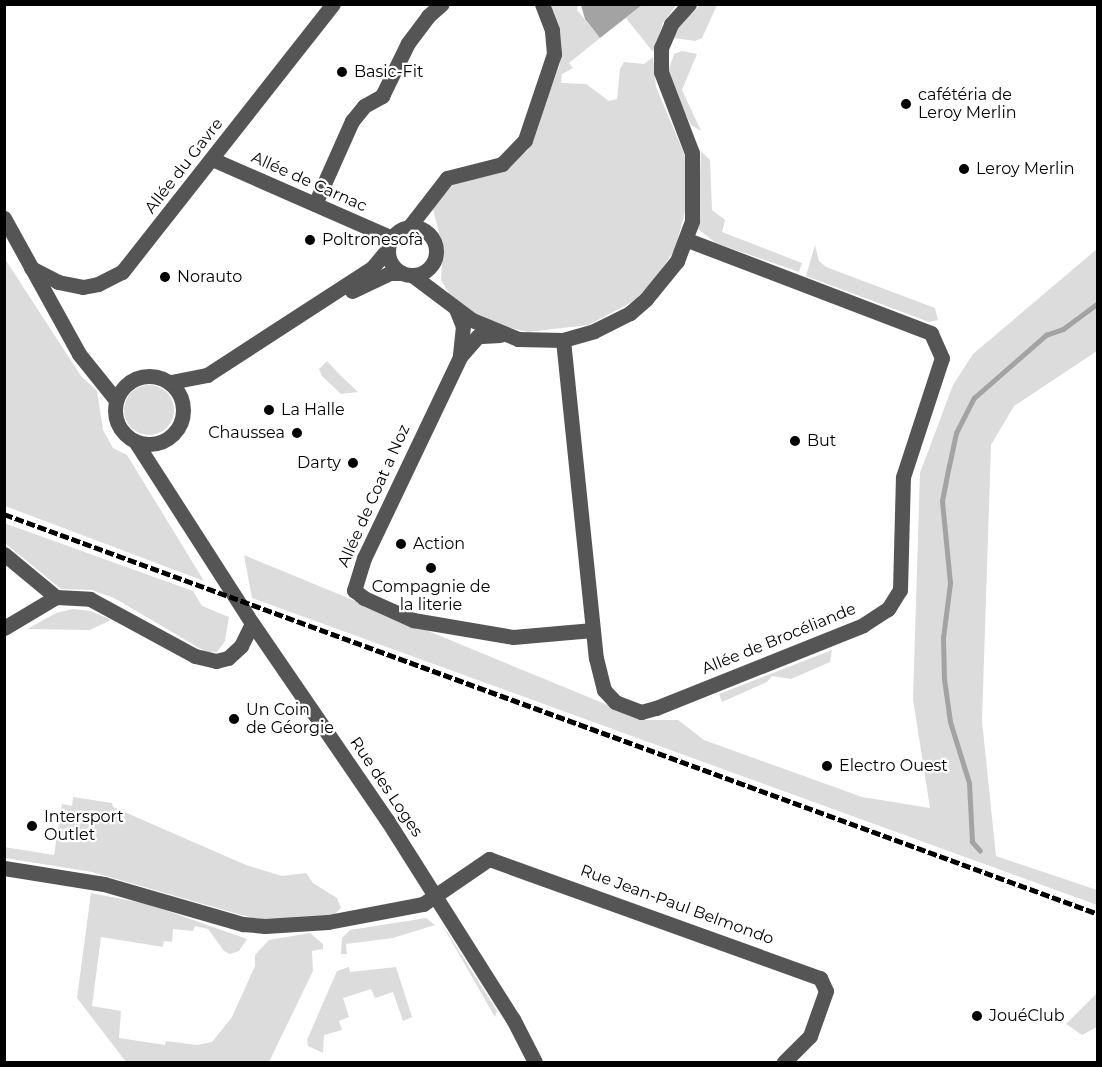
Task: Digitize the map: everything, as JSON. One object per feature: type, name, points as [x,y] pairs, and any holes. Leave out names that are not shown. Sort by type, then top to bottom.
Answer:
[{"type":"street","name":"Allée du Gavre","points":[[31,268],[70,285],[83,287],[112,279],[132,262],[333,4]]},
{"type":"street","points":[[315,204],[352,121],[364,106],[382,96],[408,43],[428,16],[442,4]]},
{"type":"street","points":[[92,370],[132,380],[148,375],[171,382],[207,375],[276,332],[290,318],[372,268],[390,243],[409,227],[447,178],[502,164],[525,140],[549,77],[554,54],[552,30],[542,4]]},
{"type":"street","points":[[390,243],[393,266],[456,309],[503,335],[563,340],[594,331],[630,313],[662,283],[688,240],[695,197],[692,153],[686,129],[664,86],[660,55],[671,24],[689,4]]},
{"type":"street","name":"Allée de Carnac","points":[[212,159],[315,204],[390,243]]},
{"type":"street","points":[[4,218],[92,370],[116,400],[117,421],[135,441],[150,444],[165,440],[180,426],[184,406],[207,375]]},
{"type":"street","points":[[276,332],[289,328],[360,287],[390,273],[407,274],[429,268],[436,250],[427,233],[409,227]]},
{"type":"street","name":"Allée de Brocéliande","points":[[563,340],[593,630],[604,690],[615,702],[641,712],[863,625],[888,609],[900,591],[903,477],[942,358],[931,333],[688,240]]},
{"type":"street","name":"Allée de Coat a Noz","points":[[456,309],[463,326],[460,357]]},
{"type":"street","name":"Allée de Coat a Noz","points":[[503,335],[478,336],[460,357],[357,575],[354,590],[363,598],[413,620],[513,637],[593,630]]},
{"type":"street","points":[[116,400],[132,380]]},
{"type":"street","points":[[171,382],[184,406]]},
{"type":"street","points":[[159,475],[165,440]]},
{"type":"street","name":"Rue des Loges","points":[[135,441],[159,475],[252,623],[436,897],[517,1026],[535,1062]]},
{"type":"street","points":[[4,554],[56,597],[103,603],[204,660],[216,661],[228,658],[241,646],[252,623]]},
{"type":"street","points":[[4,628],[56,597]]},
{"type":"street","name":"Rue Jean-Paul Belmondo","points":[[436,897],[489,859],[820,978],[826,991],[810,1036],[784,1062]]},
{"type":"street","points":[[4,868],[136,891],[243,924],[265,926],[328,922],[423,904],[436,897]]},
{"type":"shaded area","points":[[550,5],[578,5],[577,10],[600,38],[569,63],[573,68],[562,74],[561,83],[586,84],[609,101],[617,99],[620,69],[624,62],[644,64],[653,57],[656,87],[686,158],[688,201],[675,249],[656,278],[634,301],[588,325],[528,332],[488,323],[450,295],[441,280],[443,247],[433,210],[436,201],[454,184],[507,170],[528,150],[560,64],[560,38]]},
{"type":"shaded area","points":[[581,5],[642,5],[600,38],[585,19]]},
{"type":"shaded area","points":[[642,5],[676,5],[663,23],[653,52],[626,18]]},
{"type":"shaded area","points":[[700,5],[717,5],[702,38],[695,41],[674,38],[676,30]]},
{"type":"shaded area","points":[[682,51],[697,54],[682,90],[701,131],[691,125],[672,88],[668,72],[674,54]]},
{"type":"shaded area","points":[[701,151],[710,160],[712,210],[725,220],[722,232],[802,263],[799,272],[716,243],[698,229]]},
{"type":"shaded area","points":[[815,245],[819,261],[826,267],[935,308],[938,320],[929,322],[806,276]]},
{"type":"shaded area","points":[[1097,249],[1097,351],[1014,406],[991,445],[982,721],[996,856],[1097,890],[1097,905],[252,598],[244,555],[644,720],[678,720],[704,740],[862,797],[930,808],[913,699],[920,473],[953,385],[973,354]]},
{"type":"shaded area","points":[[5,259],[81,376],[97,391],[103,430],[113,448],[127,455],[204,581],[5,506]]},
{"type":"shaded area","points":[[327,361],[358,392],[341,394],[322,376],[319,369]]},
{"type":"shaded area","points":[[149,385],[167,392],[174,410],[167,428],[149,435],[131,428],[124,410],[131,392]]},
{"type":"shaded area","points":[[4,523],[193,591],[202,606],[229,617],[225,641],[217,652],[206,652],[114,598],[92,590],[61,589],[5,543]]},
{"type":"shaded area","points":[[73,609],[91,611],[111,620],[90,630],[27,629],[56,613]]},
{"type":"shaded area","points":[[832,650],[830,662],[791,679],[772,676],[767,682],[722,702],[719,694]]},
{"type":"shaded area","points":[[73,797],[112,803],[113,807],[246,865],[282,876],[306,873],[313,883],[337,898],[341,908],[335,914],[280,922],[245,916],[92,872],[5,858],[4,847],[54,855],[62,804],[72,806]]},
{"type":"shaded area","points":[[91,893],[148,904],[247,939],[239,951],[230,954],[224,951],[208,929],[195,926],[193,931],[173,929],[172,942],[164,941],[163,947],[101,937],[92,1006],[121,1011],[119,1038],[165,1045],[166,1041],[197,1045],[212,1042],[232,1017],[255,966],[255,955],[269,940],[310,933],[323,944],[323,949],[312,951],[313,971],[269,1062],[126,1062],[77,998]]},
{"type":"shaded area","points":[[437,916],[497,1011],[495,1017]]},
{"type":"shaded area","points":[[426,918],[435,925],[393,938],[346,944],[347,954],[341,954],[342,938],[350,930]]},
{"type":"shaded area","points":[[349,967],[350,972],[396,967],[412,1017],[403,1021],[393,992],[375,998],[371,989],[343,998],[349,1017],[339,1021],[342,1030],[324,1035],[323,1053],[308,1046],[307,1040],[337,971]]},
{"type":"shaded area","points":[[1097,993],[1097,1027],[1082,1035],[1066,1024]]},
{"type":"waterway","points":[[980,851],[972,842],[969,783],[950,722],[944,679],[943,638],[950,583],[942,501],[956,433],[974,398],[1046,335],[1063,329],[1098,303]]},
{"type":"railway","points":[[4,514],[1098,914]]},
{"type":"place","name":"Basic-Fit","points":[[342,72]]},
{"type":"place","name":"cafétéria de Leroy Merlin","points":[[906,104]]},
{"type":"place","name":"Leroy Merlin","points":[[964,169]]},
{"type":"place","name":"Poltronesofà","points":[[310,240]]},
{"type":"place","name":"Norauto","points":[[165,277]]},
{"type":"place","name":"La Halle","points":[[269,410]]},
{"type":"place","name":"Chaussea","points":[[297,433]]},
{"type":"place","name":"But","points":[[795,441]]},
{"type":"place","name":"Darty","points":[[353,463]]},
{"type":"place","name":"Action","points":[[401,544]]},
{"type":"place","name":"Compagnie de la literie","points":[[431,568]]},
{"type":"place","name":"Un Coin de Géorgie","points":[[234,719]]},
{"type":"place","name":"Electro Ouest","points":[[827,766]]},
{"type":"place","name":"Intersport Outlet","points":[[32,826]]},
{"type":"place","name":"JouéClub","points":[[977,1016]]}]
